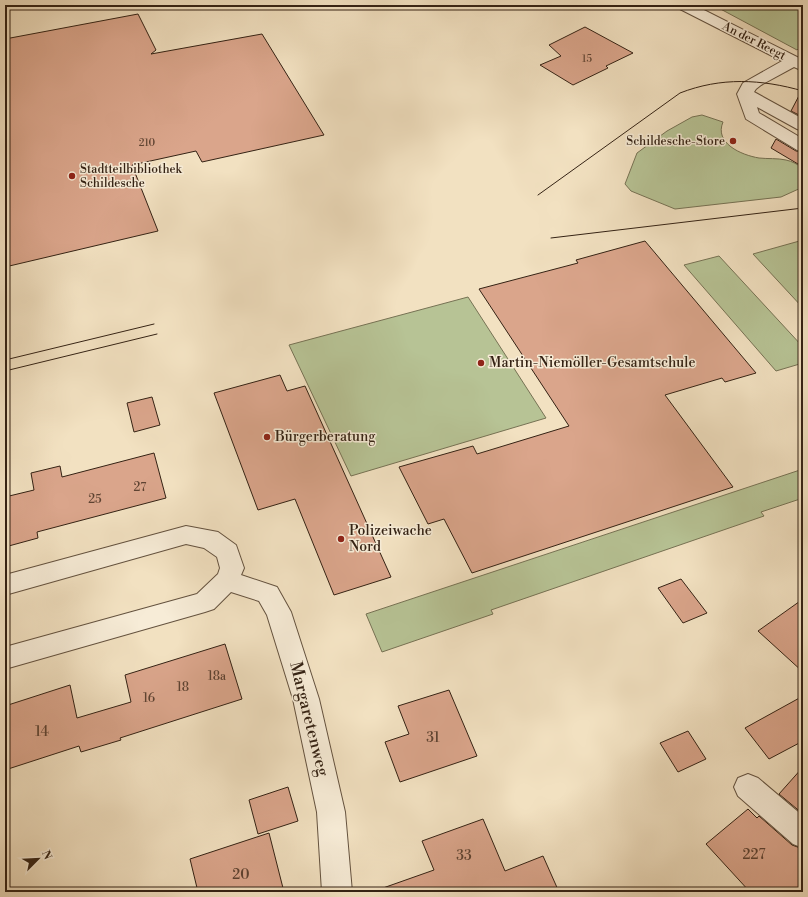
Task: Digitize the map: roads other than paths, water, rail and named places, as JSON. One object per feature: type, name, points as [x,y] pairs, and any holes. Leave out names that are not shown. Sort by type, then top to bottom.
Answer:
[{"type":"street","name":"An der Reegt","points":[[683,5],[798,64]]},
{"type":"street","points":[[798,64],[755,82],[749,86],[745,94],[752,116],[803,146]]},
{"type":"street","points":[[745,94],[803,126]]},
{"type":"street","points":[[5,585],[186,535],[210,539],[228,552],[232,568],[227,580],[205,602],[5,658]]},
{"type":"street","name":"Margaretenweg","points":[[227,580],[268,594],[279,612],[306,699],[332,812],[337,892]]},
{"type":"street","points":[[748,787],[803,834]]},
{"type":"tram line","points":[[538,195],[680,93],[711,84],[726,82],[756,82],[803,91]]},
{"type":"tram line","points":[[551,238],[803,208]]},
{"type":"tram line","points":[[5,360],[154,324]]},
{"type":"tram line","points":[[5,371],[157,334]]},
{"type":"place","name":"Schildesche-Store","points":[[733,141]]},
{"type":"place","name":"Stadtteilbibliothek Schildesche","points":[[72,176]]},
{"type":"place","name":"Martin-Niemöller-Gesamtschule","points":[[481,363]]},
{"type":"place","name":"Bürgerberatung","points":[[267,437]]},
{"type":"place","name":"Polizeiwache Nord","points":[[341,539]]}]
